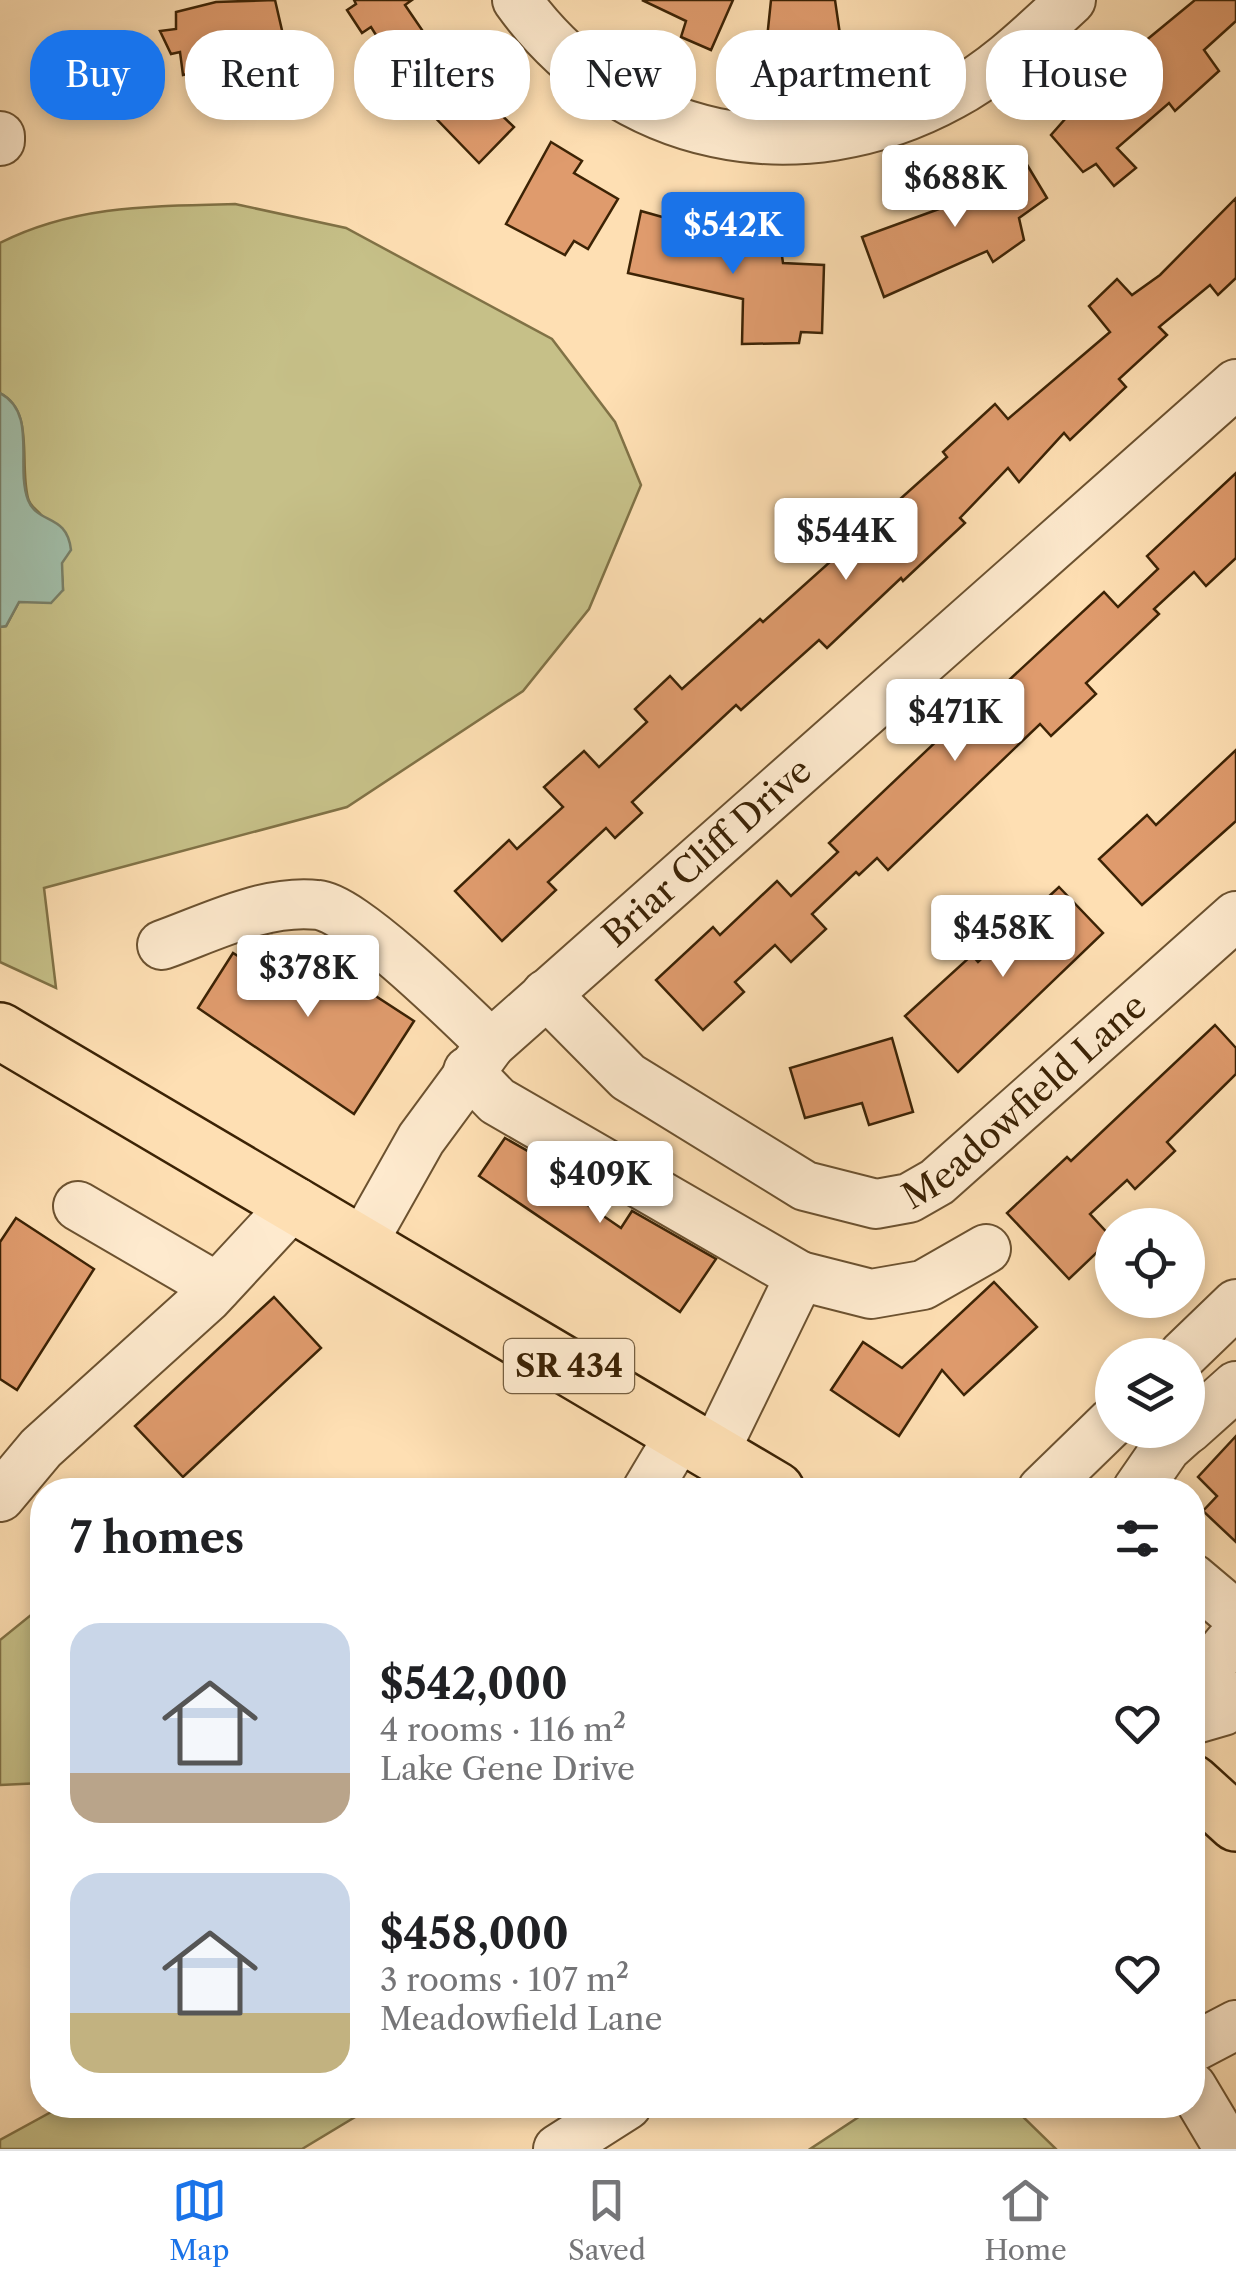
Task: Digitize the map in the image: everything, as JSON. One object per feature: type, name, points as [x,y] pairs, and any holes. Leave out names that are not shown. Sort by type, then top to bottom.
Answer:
[{"type":"main road","name":"SR 434","points":[[0,1031],[296,1202],[756,1478]]},
{"type":"main road","points":[[1205,1795],[1236,1823]]},
{"type":"street","points":[[517,0],[544,37],[609,91],[684,124],[756,141],[831,140],[891,123],[952,96],[998,66],[1072,0]]},
{"type":"street","name":"Briar Cliff Drive","points":[[363,1242],[421,1140],[480,1058],[546,994],[1236,384]]},
{"type":"street","points":[[162,945],[272,907],[322,904],[390,950],[480,1058],[497,1102],[800,1276],[871,1294],[923,1285],[986,1250]]},
{"type":"street","name":"Meadowfield Lane","points":[[546,994],[628,1077],[806,1186],[876,1204],[908,1198],[936,1182],[1236,916]]},
{"type":"street","points":[[0,1497],[42,1448],[217,1287],[296,1202]]},
{"type":"street","points":[[78,1206],[217,1287]]},
{"type":"street","points":[[659,1478],[698,1443],[800,1276]]},
{"type":"street","points":[[1201,1338],[1236,1304]]},
{"type":"street","points":[[1205,1413],[1236,1386]]},
{"type":"street","points":[[1054,1478],[1095,1439]]},
{"type":"street","points":[[1145,1478],[1166,1448]]},
{"type":"street","points":[[1205,1589],[1236,1615]]},
{"type":"street","points":[[1205,1698],[1229,1642],[1236,1641]]},
{"type":"street","points":[[1205,2041],[1236,2025]]},
{"type":"street","points":[[1205,2109],[1229,2149]]},
{"type":"street","points":[[558,2149],[607,2118]]},
{"type":"shaded area","points":[[235,204],[346,228],[552,339],[615,422],[641,485],[589,609],[523,691],[347,807],[44,888],[56,988],[0,962],[0,627],[6,626],[19,602],[63,590],[55,542],[28,498],[18,412],[0,393],[0,243],[28,230],[86,214],[144,207]]},
{"type":"shaded area","points":[[0,393],[19,413],[28,500],[38,513],[64,530],[71,550],[62,563],[63,590],[51,603],[19,602],[6,626],[0,627]]},
{"type":"shaded area","points":[[30,1616],[30,1784],[0,1785],[0,1640]]},
{"type":"shaded area","points":[[40,2118],[353,2118],[302,2149],[0,2149],[0,2140]]},
{"type":"shaded area","points":[[857,2118],[1024,2118],[1056,2149],[810,2149]]},
{"type":"building","points":[[275,0],[282,30],[185,30],[183,75],[180,52],[171,54],[165,30],[176,29],[176,12],[216,2]]},
{"type":"building","points":[[354,0],[412,0],[405,5],[422,30],[360,30],[347,10],[356,4]]},
{"type":"building","points":[[642,0],[733,0],[720,30],[716,30],[711,50],[696,44],[696,30],[683,30],[686,21]]},
{"type":"building","points":[[771,0],[835,0],[839,30],[768,30]]},
{"type":"building","points":[[1195,0],[1236,0],[1236,21],[1204,50],[1219,71],[1175,111],[1169,103],[1163,108],[1163,30],[1159,30]]},
{"type":"building","points":[[437,120],[507,120],[514,127],[479,163]]},
{"type":"building","points":[[1064,120],[1149,120],[1117,148],[1136,168],[1114,186],[1096,164],[1083,172],[1051,135]]},
{"type":"building","points":[[551,142],[582,161],[574,173],[618,199],[588,249],[574,241],[565,255],[506,224]]},
{"type":"building","points":[[1026,163],[1047,198],[1019,218],[1024,240],[993,262],[987,251],[884,297],[862,237],[961,201],[953,185],[980,170],[988,185]]},
{"type":"building","points":[[1236,198],[1236,278],[1218,295],[1210,285],[1159,327],[1167,335],[1119,379],[1126,387],[1070,440],[1064,433],[1019,482],[1008,468],[960,518],[965,523],[827,648],[819,640],[741,710],[736,705],[632,802],[642,813],[615,838],[606,828],[548,882],[556,890],[502,941],[455,891],[509,840],[517,849],[563,807],[544,787],[584,751],[599,767],[647,722],[635,709],[670,676],[682,689],[760,619],[763,622],[947,457],[943,452],[995,404],[1008,419],[1110,332],[1089,306],[1117,279],[1132,295],[1160,275]]},
{"type":"building","points":[[641,211],[698,227],[698,220],[727,227],[723,245],[781,249],[783,263],[824,265],[822,333],[801,332],[799,343],[742,344],[743,299],[628,273]]},
{"type":"building","points":[[1236,473],[1236,558],[1206,586],[1194,572],[1154,609],[1159,614],[1086,683],[1096,694],[1051,736],[1040,724],[888,870],[877,858],[859,875],[856,872],[812,914],[826,929],[791,962],[775,945],[735,982],[744,992],[703,1030],[656,980],[713,927],[720,935],[777,881],[791,896],[838,852],[829,843],[963,716],[966,720],[1104,592],[1118,607],[1158,569],[1147,556]]},
{"type":"building","points":[[1236,750],[1236,821],[1142,905],[1099,859],[1147,815],[1156,825]]},
{"type":"building","points":[[1059,887],[1103,933],[958,1072],[905,1016],[972,955],[978,962]]},
{"type":"building","points":[[272,936],[350,988],[354,982],[414,1021],[354,1114],[198,1008],[233,953],[246,961],[261,938]]},
{"type":"building","points":[[1215,1025],[1236,1048],[1236,1074],[1167,1142],[1175,1151],[1135,1189],[1127,1180],[1090,1214],[1095,1219],[1095,1254],[1069,1279],[1007,1213],[1067,1157],[1071,1161]]},
{"type":"building","points":[[892,1038],[913,1112],[869,1125],[862,1103],[805,1118],[790,1068]]},
{"type":"building","points":[[505,1138],[589,1186],[580,1200],[621,1228],[632,1211],[716,1259],[680,1312],[479,1176]]},
{"type":"building","points":[[16,1218],[94,1269],[17,1390],[0,1379],[0,1242]]},
{"type":"building","points":[[994,1282],[1037,1327],[964,1395],[942,1370],[899,1436],[831,1390],[863,1342],[902,1368]]},
{"type":"building","points":[[274,1297],[321,1348],[183,1477],[135,1426]]},
{"type":"building","points":[[1236,1436],[1236,1542],[1205,1513],[1217,1496],[1205,1484],[1205,1478],[1198,1477]]}]
